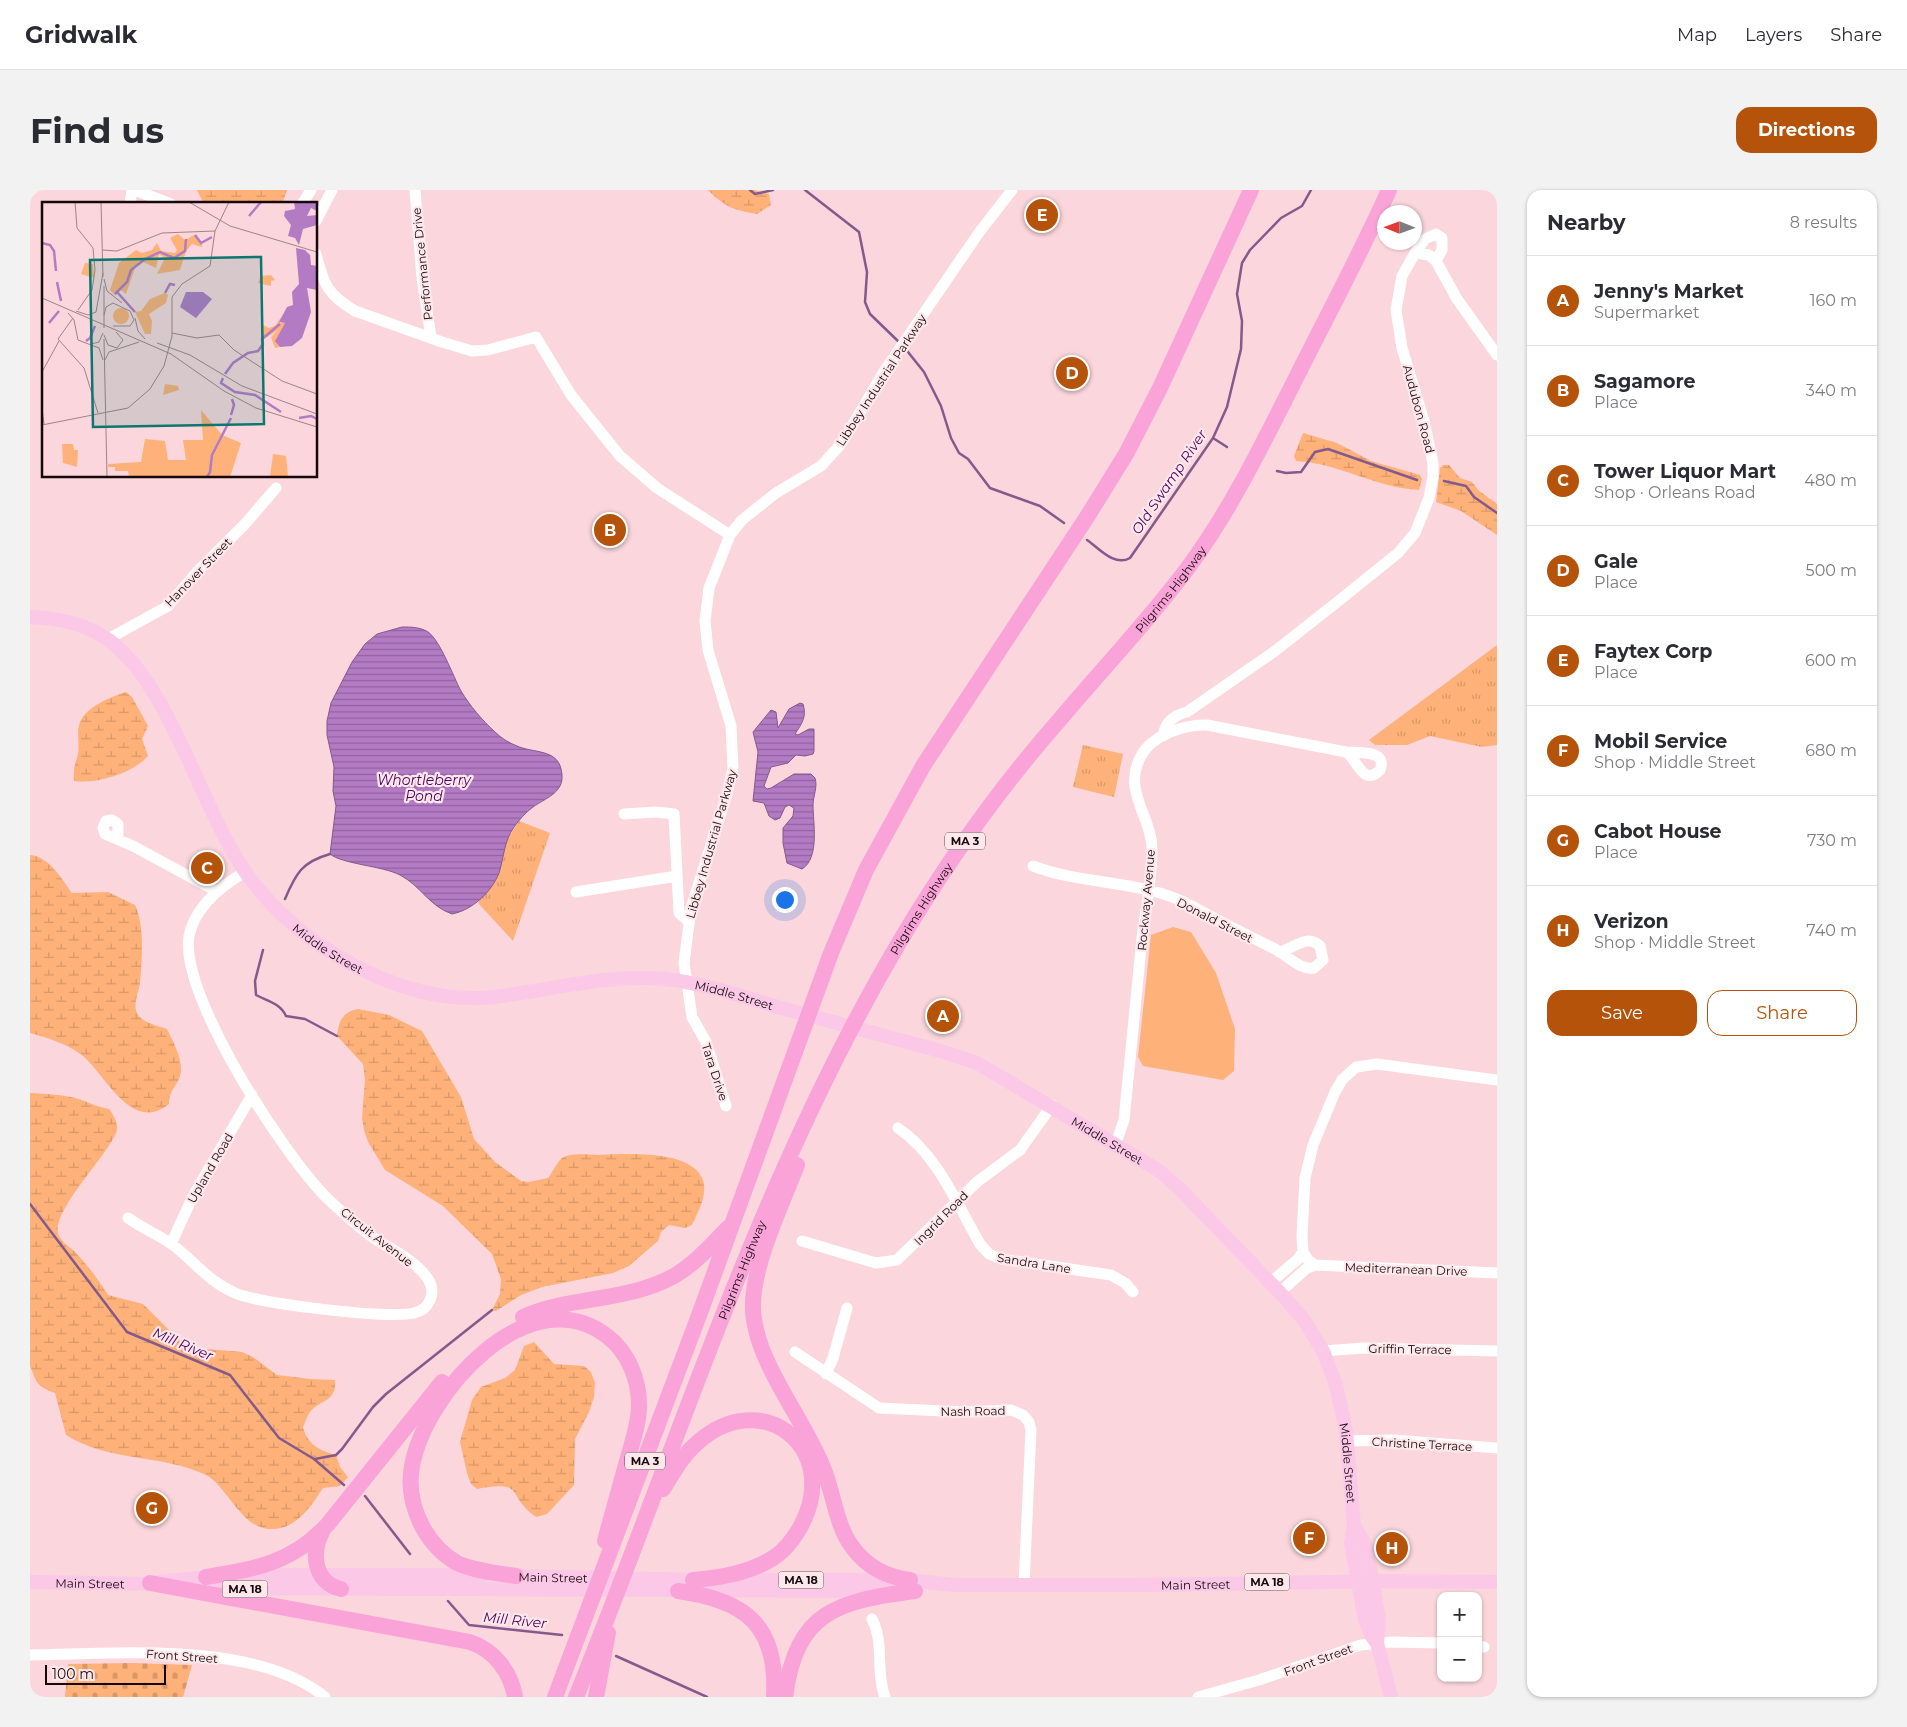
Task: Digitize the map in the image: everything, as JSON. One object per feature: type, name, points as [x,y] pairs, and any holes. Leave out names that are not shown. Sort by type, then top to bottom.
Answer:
[{"type":"highway","name":"Pilgrims Highway","points":[[555,1697],[732,1225],[836,939],[879,844],[923,766],[1087,517],[1126,454],[1166,375],[1251,190]]},
{"type":"highway","name":"Pilgrims Highway","points":[[576,1697],[737,1277],[787,1162],[844,1044],[907,929],[980,820],[1052,728],[1166,597],[1217,526],[1254,461],[1389,190]]},
{"type":"highway","points":[[844,1044],[761,1263],[754,1292],[754,1320],[765,1354],[820,1460],[849,1544],[874,1568],[913,1586]]},
{"type":"highway","points":[[206,1577],[258,1566],[290,1555],[308,1545],[328,1524],[446,1378],[482,1342],[515,1321],[546,1308],[574,1301],[636,1291],[662,1282],[692,1264],[732,1225]]},
{"type":"highway","points":[[516,1576],[462,1565],[437,1548],[426,1532],[415,1508],[411,1487],[412,1465],[422,1435],[435,1410],[451,1386],[476,1359],[505,1338],[532,1324],[556,1319],[574,1320],[597,1329],[622,1350],[636,1382],[639,1405],[631,1446],[567,1666]]},
{"type":"highway","points":[[634,1546],[673,1473],[686,1454],[702,1438],[719,1428],[744,1420],[762,1420],[786,1430],[803,1448],[810,1465],[812,1479],[810,1505],[795,1537],[780,1554],[757,1566],[732,1574],[693,1580]]},
{"type":"highway","points":[[328,1524],[317,1546],[316,1557],[319,1574],[328,1584],[341,1589]]},
{"type":"highway","points":[[150,1583],[470,1642],[488,1651],[502,1665],[512,1682],[515,1697]]},
{"type":"highway","points":[[785,1697],[789,1669],[795,1652],[805,1635],[823,1617],[838,1607],[855,1601],[913,1586]]},
{"type":"highway","points":[[678,1591],[724,1600],[740,1609],[755,1623],[765,1637],[771,1653],[774,1697]]},
{"type":"highway","points":[[596,1697],[612,1603]]},
{"type":"main road","name":"Middle Street","points":[[30,617],[66,622],[88,629],[108,639],[133,662],[145,678],[182,748],[214,818],[245,872],[275,908],[317,942],[374,975],[413,990],[448,996],[480,998],[606,978],[638,978],[685,982],[883,1035],[977,1063],[1052,1105],[1158,1170],[1178,1186],[1275,1288],[1304,1320],[1323,1350],[1336,1385],[1348,1441],[1354,1525],[1351,1543],[1364,1620],[1371,1635],[1378,1643]]},
{"type":"main road","name":"Middle Street","points":[[1354,1525],[1364,1540],[1379,1620],[1378,1643]]},
{"type":"main road","name":"Main Street","points":[[150,1583],[206,1577],[319,1574],[516,1576],[574,1585]]},
{"type":"main road","points":[[30,1578],[45,1582]]},
{"type":"main road","name":"Main Street","points":[[30,1582],[150,1583],[223,1588],[341,1589],[644,1585],[693,1580],[913,1586]]},
{"type":"main road","name":"Main Street","points":[[644,1585],[678,1591],[954,1585],[1358,1581],[1497,1582]]},
{"type":"main road","points":[[1378,1643],[1391,1697]]},
{"type":"street","points":[[134,190],[166,202]]},
{"type":"street","points":[[303,202],[311,190]]},
{"type":"street","points":[[318,217],[332,190]]},
{"type":"street","name":"Performance Drive","points":[[415,190],[422,278],[431,337]]},
{"type":"street","name":"Libbey Industrial Parkway","points":[[685,982],[684,964],[688,921],[727,794],[733,768],[731,726],[708,650],[705,621],[709,588],[730,535],[742,520],[758,506],[809,475],[832,455],[850,430],[894,357],[974,240],[1012,190]]},
{"type":"street","name":"Audubon Road","points":[[1163,736],[1167,723],[1178,714],[1186,712],[1275,651],[1398,553],[1415,532],[1429,498],[1433,477],[1433,463],[1424,421],[1402,348],[1396,310],[1402,276],[1424,239],[1436,234],[1442,238],[1444,245],[1436,261]]},
{"type":"street","points":[[1415,253],[1428,255],[1436,261],[1457,299],[1497,356]]},
{"type":"street","name":"Performance Drive","points":[[318,261],[327,290],[342,303],[355,311],[461,349],[480,351],[536,337],[571,394],[620,456],[657,488],[730,535]]},
{"type":"street","name":"Hanover Street","points":[[108,639],[168,606],[196,573],[245,524],[276,488]]},
{"type":"street","points":[[1186,712],[1189,726]]},
{"type":"street","name":"Rockway Avenue","points":[[1116,1143],[1124,1120],[1149,890],[1151,839],[1138,803],[1135,781],[1141,756],[1149,746],[1163,736],[1189,726],[1202,725],[1346,752]]},
{"type":"street","points":[[624,814],[656,812],[674,814],[679,913],[688,921]]},
{"type":"street","points":[[118,839],[216,892]]},
{"type":"street","name":"Donald Street","points":[[1033,866],[1056,874],[1131,885],[1149,890],[1183,902],[1279,952]]},
{"type":"street","name":"Circuit Avenue","points":[[128,1218],[171,1244],[222,1288],[250,1298],[370,1313],[411,1314],[421,1311],[432,1298],[432,1289],[428,1279],[420,1271],[368,1234],[314,1184],[252,1095],[214,1029],[191,966],[188,943],[192,926],[216,892],[245,872]]},
{"type":"street","points":[[576,892],[677,876]]},
{"type":"street","name":"Tara Drive","points":[[685,982],[692,1017],[706,1042],[726,1106]]},
{"type":"street","points":[[1315,1265],[1308,1260],[1303,1252],[1303,1196],[1308,1160],[1334,1092],[1349,1071],[1361,1065],[1376,1064],[1497,1080]]},
{"type":"street","name":"Upland Road","points":[[171,1244],[193,1196],[252,1095]]},
{"type":"street","name":"Ingrid Road","points":[[802,1241],[864,1261],[876,1263],[893,1262],[904,1256],[977,1182],[1020,1150],[1052,1105]]},
{"type":"street","name":"Sandra Lane","points":[[898,1128],[915,1141],[929,1158],[983,1248],[992,1256],[1111,1275],[1125,1283],[1133,1292]]},
{"type":"street","points":[[1275,1288],[1303,1252]]},
{"type":"street","points":[[1275,1288],[1315,1265]]},
{"type":"street","name":"Mediterranean Drive","points":[[1315,1265],[1497,1273]]},
{"type":"street","points":[[826,1374],[847,1308]]},
{"type":"street","name":"Griffin Terrace","points":[[1323,1350],[1364,1348],[1497,1351]]},
{"type":"street","name":"Nash Road","points":[[795,1352],[879,1408],[959,1412],[1011,1410],[1020,1413],[1026,1418],[1031,1435],[1024,1585]]},
{"type":"street","name":"Christine Terrace","points":[[1348,1441],[1394,1440],[1497,1448]]},
{"type":"street","points":[[872,1619],[880,1640],[880,1677],[885,1697]]},
{"type":"street","name":"Front Street","points":[[1198,1697],[1259,1680],[1347,1649],[1378,1643],[1437,1643]]},
{"type":"street","name":"Front Street","points":[[30,1655],[153,1652],[226,1659],[268,1669],[298,1680],[325,1697]]},
{"type":"green space","points":[[197,190],[287,190],[283,202],[203,202]]},
{"type":"green space","points":[[708,190],[754,190],[769,194],[771,205],[757,214],[742,211],[725,204]]},
{"type":"green space","points":[[1303,433],[1337,443],[1371,461],[1420,475],[1422,479],[1419,490],[1388,485],[1327,466],[1296,461],[1294,456]]},
{"type":"green space","points":[[1443,465],[1449,465],[1460,478],[1472,482],[1478,490],[1497,504],[1497,535],[1461,511],[1436,502],[1440,468]]},
{"type":"green space","points":[[1497,645],[1497,745],[1482,747],[1430,736],[1407,745],[1375,745],[1369,740]]},
{"type":"green space","points":[[126,692],[132,697],[148,726],[142,739],[148,756],[124,773],[93,781],[74,781],[78,750],[78,730],[83,716],[107,699]]},
{"type":"green space","points":[[1083,745],[1123,754],[1114,797],[1073,787]]},
{"type":"green space","points":[[519,821],[550,833],[513,941],[478,903],[498,873],[506,841]]},
{"type":"green space","points":[[30,855],[49,864],[72,893],[108,892],[135,905],[142,933],[140,982],[136,1004],[137,1012],[144,1021],[167,1029],[178,1053],[181,1067],[181,1073],[171,1093],[169,1104],[156,1111],[143,1112],[132,1108],[121,1099],[83,1056],[51,1039],[30,1033]]},
{"type":"green space","points":[[1173,927],[1191,932],[1216,973],[1235,1029],[1234,1071],[1223,1080],[1143,1066],[1138,1057],[1151,935]]},
{"type":"green space","points":[[358,1009],[389,1015],[422,1031],[461,1097],[474,1139],[495,1162],[521,1181],[529,1182],[548,1178],[561,1159],[574,1155],[639,1154],[670,1158],[684,1162],[695,1169],[704,1184],[700,1208],[692,1225],[685,1228],[669,1225],[661,1232],[658,1241],[629,1266],[613,1273],[542,1287],[521,1295],[496,1311],[492,1310],[500,1294],[501,1279],[492,1254],[443,1206],[385,1170],[368,1142],[362,1118],[365,1080],[363,1064],[337,1036],[342,1018],[348,1012]]},
{"type":"green space","points":[[30,1093],[79,1099],[109,1109],[117,1124],[117,1130],[112,1140],[71,1198],[58,1226],[60,1238],[85,1263],[108,1295],[143,1304],[183,1344],[195,1348],[242,1352],[253,1357],[277,1375],[335,1380],[335,1387],[331,1396],[310,1412],[303,1427],[308,1438],[315,1446],[336,1455],[340,1467],[348,1477],[340,1486],[323,1488],[313,1503],[294,1522],[278,1529],[258,1526],[249,1521],[220,1487],[206,1475],[189,1468],[99,1450],[82,1444],[66,1435],[55,1393],[38,1383],[30,1366]]},
{"type":"green space","points":[[534,1342],[554,1364],[584,1366],[591,1372],[595,1383],[594,1397],[589,1412],[575,1439],[574,1485],[547,1514],[536,1517],[521,1502],[514,1491],[509,1488],[503,1486],[477,1489],[471,1484],[460,1442],[472,1400],[481,1387],[505,1378],[515,1370],[524,1346]]},
{"type":"green space","points":[[132,1663],[192,1665],[183,1697],[65,1697],[68,1664]]},
{"type":"water","name":"Whortleberry Pond","points":[[402,627],[422,629],[433,636],[465,697],[481,718],[497,734],[517,746],[555,758],[561,769],[561,783],[555,793],[528,811],[511,832],[506,843],[499,873],[486,894],[474,905],[452,914],[437,906],[400,875],[384,869],[344,860],[330,854],[336,806],[333,791],[334,767],[327,735],[327,721],[331,703],[352,662],[365,644],[377,634]]},
{"type":"water","points":[[800,703],[803,704],[804,716],[795,734],[798,735],[809,729],[814,729],[813,754],[805,756],[796,755],[788,763],[771,767],[764,786],[767,789],[771,788],[794,774],[811,774],[815,778],[813,848],[808,864],[802,869],[787,863],[783,843],[783,828],[793,816],[794,808],[789,805],[785,807],[780,818],[775,820],[769,816],[764,803],[753,801],[758,752],[753,732],[771,710],[776,712],[778,728],[789,709]]},
{"type":"waterway","name":"Old Swamp River","points":[[750,190],[755,194],[773,190]]},
{"type":"waterway","name":"Old Swamp River","points":[[805,190],[859,232],[867,272],[865,302],[870,314],[900,343]]},
{"type":"waterway","name":"Old Swamp River","points":[[1087,540],[1113,558],[1118,560],[1130,558],[1213,438],[1227,407],[1241,349],[1242,321],[1237,294],[1242,263],[1250,250],[1281,218],[1302,206],[1311,190]]},
{"type":"waterway","name":"Old Swamp River","points":[[904,347],[924,372],[941,406],[951,438],[959,453],[968,459],[990,488],[1040,506],[1064,523]]},
{"type":"waterway","points":[[1213,438],[1227,447]]},
{"type":"waterway","points":[[1277,471],[1286,473],[1301,472],[1315,452],[1328,449],[1417,480]]},
{"type":"waterway","points":[[1444,481],[1466,486],[1474,497],[1497,513]]},
{"type":"waterway","points":[[285,899],[301,870],[320,857],[330,854]]},
{"type":"waterway","points":[[263,950],[255,981],[256,995],[277,1005],[286,1016],[305,1019],[337,1036]]},
{"type":"waterway","name":"Mill River","points":[[30,1204],[127,1332],[230,1375],[279,1438],[314,1459],[344,1485]]},
{"type":"waterway","points":[[315,1459],[336,1455],[373,1407],[386,1394],[492,1310]]},
{"type":"waterway","name":"Mill River","points":[[365,1496],[410,1554]]},
{"type":"waterway","name":"Mill River","points":[[448,1601],[469,1625],[562,1635]]},
{"type":"waterway","name":"Mill River","points":[[616,1656],[707,1697]]},
{"type":"place","name":"Faytex Corp","points":[[1042,215]]},
{"type":"place","name":"Gale","points":[[1072,373]]},
{"type":"place","name":"Sagamore","points":[[610,530]]},
{"type":"place","name":"Tower Liquor Mart","points":[[207,868]]},
{"type":"place","name":"Jenny's Market","points":[[943,1016]]},
{"type":"place","name":"Cabot House","points":[[152,1508]]},
{"type":"place","name":"Mobil Service","points":[[1309,1538]]},
{"type":"place","name":"Verizon","points":[[1392,1548]]}]
